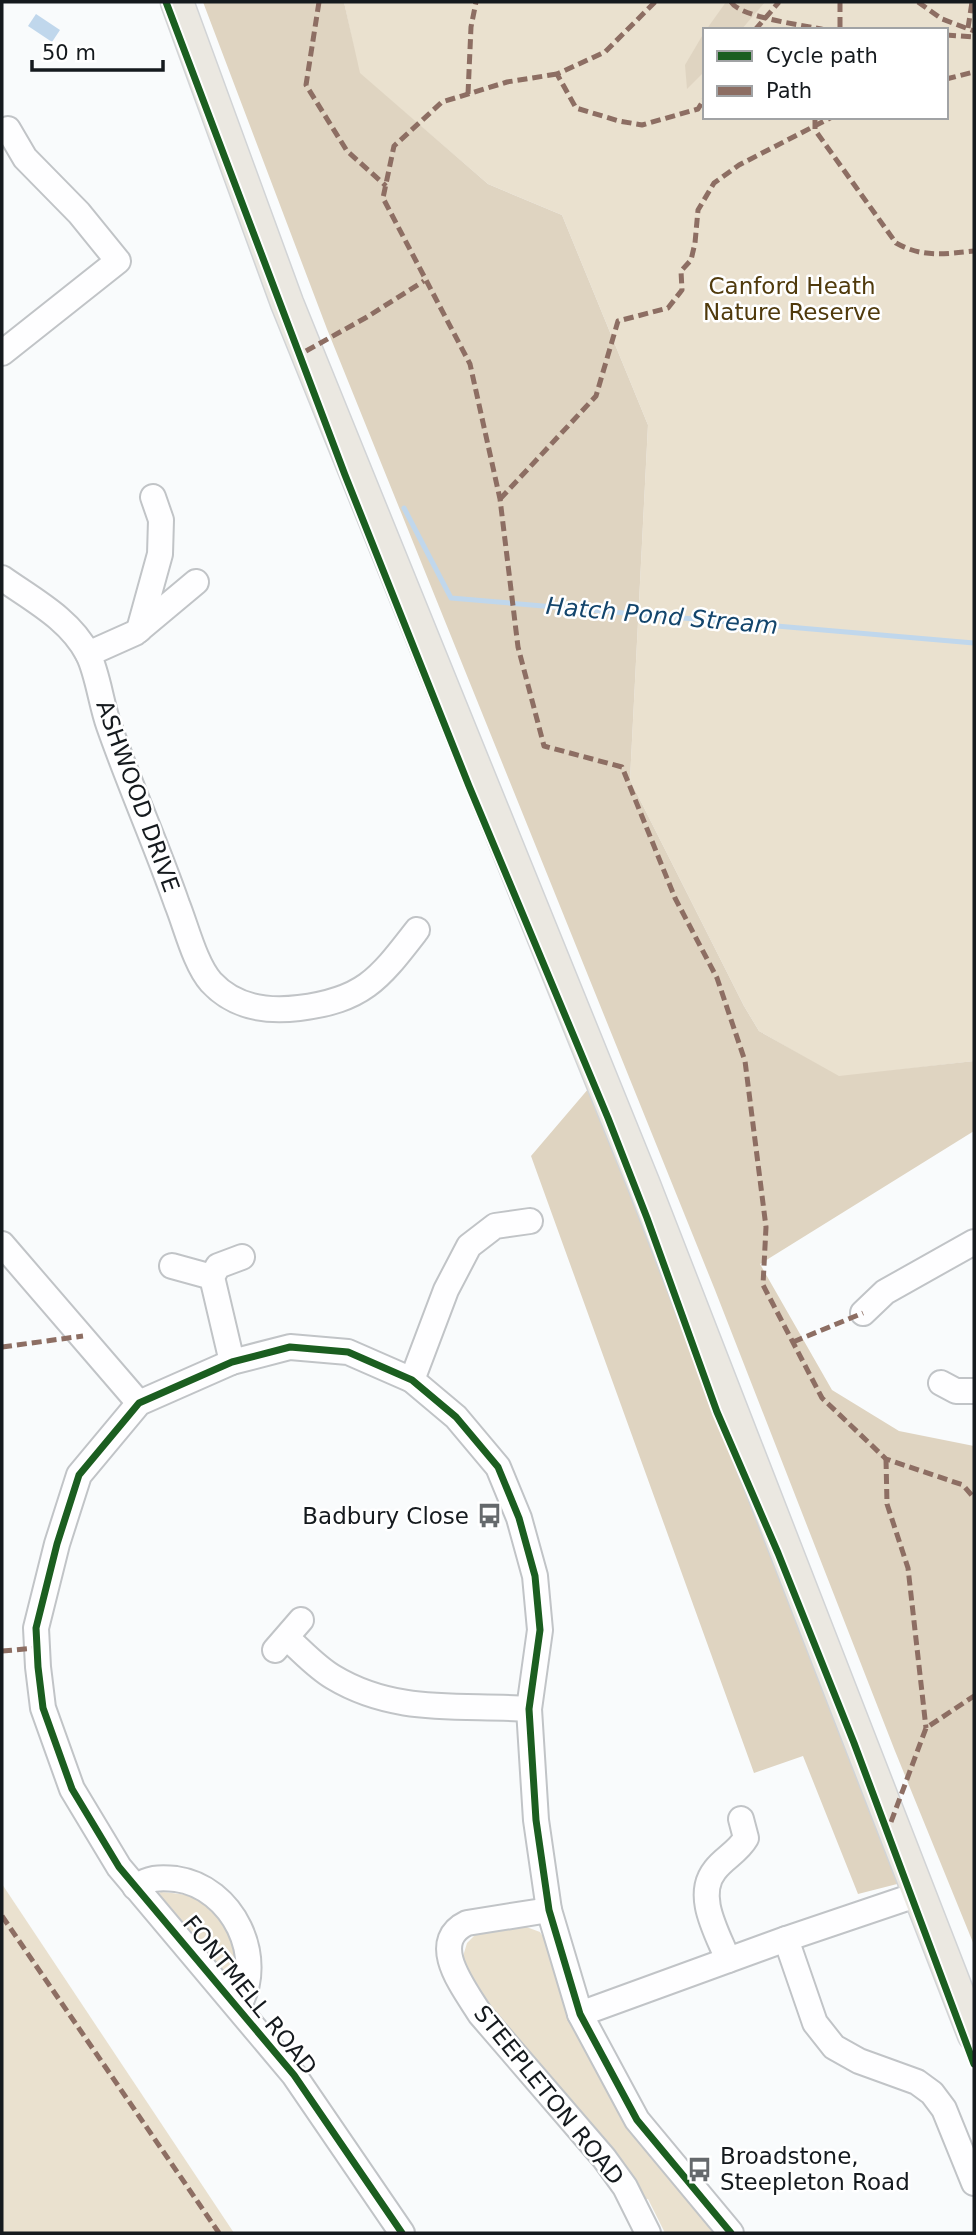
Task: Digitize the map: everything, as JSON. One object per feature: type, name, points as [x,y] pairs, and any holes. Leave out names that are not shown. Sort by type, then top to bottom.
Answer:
[{"type":"main road","points":[[177,2],[287,303],[638,1172],[974,2035]]},
{"type":"street","points":[[2,353],[118,261],[79,212],[25,158],[8,129]]},
{"type":"street","points":[[139,630],[160,554],[162,520],[153,497]]},
{"type":"street","name":"ASHWOOD DRIVE","points":[[2,578],[60,617],[88,654],[109,725],[190,937],[210,981],[230,998],[254,1008],[286,1009],[324,1005],[355,994],[388,966],[417,930]]},
{"type":"street","points":[[88,654],[139,630],[196,582]]},
{"type":"street","points":[[412,1380],[446,1290],[469,1246],[495,1226],[530,1221]]},
{"type":"street","points":[[863,1312],[885,1292],[974,1242]]},
{"type":"street","points":[[2,1244],[139,1403]]},
{"type":"street","points":[[232,1362],[212,1277],[218,1266],[242,1257]]},
{"type":"street","points":[[172,1266],[212,1277]]},
{"type":"street","points":[[135,1887],[119,1867],[72,1789],[43,1709],[36,1628],[57,1544],[79,1475],[139,1403],[232,1362],[290,1347],[348,1352],[412,1380],[456,1417],[498,1467],[519,1518],[535,1576],[540,1630],[529,1709],[536,1820],[549,1910],[580,2014],[637,2120],[731,2233]]},
{"type":"street","points":[[941,1383],[956,1391],[974,1391]]},
{"type":"street","points":[[288,1636],[332,1676],[368,1693],[403,1703],[442,1707],[496,1706],[529,1709]]},
{"type":"street","points":[[728,1960],[707,1906],[708,1881],[713,1871],[736,1852],[746,1838],[741,1819]]},
{"type":"street","name":"FONTMELL ROAD","points":[[239,2007],[246,1994],[248,1969],[240,1927],[229,1910],[213,1895],[189,1882],[159,1878],[146,1880],[135,1887],[294,2075],[402,2233]]},
{"type":"street","points":[[580,2014],[919,1894]]},
{"type":"street","name":"STEEPLETON ROAD","points":[[549,1910],[467,1923],[458,1927],[448,1943],[452,1964],[494,2032],[604,2158],[625,2187],[648,2233]]},
{"type":"street","points":[[786,1939],[815,2023],[834,2047],[859,2061],[917,2082],[932,2093],[944,2109],[974,2183]]},
{"type":"green space","name":"Canford Heath Nature Reserve","points":[[344,2],[974,2],[974,1061],[839,1077],[759,1031],[744,1006],[630,780],[648,425],[562,215],[488,184],[359,73]]},
{"type":"green space","points":[[2,1884],[234,2233],[2,2233]]},
{"type":"green space","points":[[161,1892],[195,1897],[211,1906],[218,1914],[237,1957],[234,1989],[157,1894]]},
{"type":"green space","points":[[521,1925],[540,1932],[546,1941],[569,2018],[605,2084],[640,2135],[721,2233],[665,2233],[648,2199],[643,2200],[499,2028],[464,1965],[464,1953],[467,1943],[475,1935]]},
{"type":"shaded area","points":[[203,2],[344,2],[360,73],[488,184],[562,215],[648,425],[630,780],[759,1031],[839,1076],[974,1061],[974,1131],[760,1264],[832,1390],[899,1431],[974,1446],[974,1945],[895,1751],[715,1290],[327,329]]},
{"type":"shaded area","points":[[726,2],[765,2],[743,28],[707,28]]},
{"type":"shaded area","points":[[703,34],[703,73],[687,89],[685,65]]},
{"type":"shaded area","points":[[589,1088],[901,1883],[858,1894],[803,1756],[754,1773],[531,1156]]},
{"type":"water","points":[[36,14],[60,30],[52,42],[28,26]]},
{"type":"waterway","name":"Hatch Pond Stream","points":[[404,508],[451,598],[974,643]]},
{"type":"marked path","points":[[319,2],[306,85],[347,151],[386,186]]},
{"type":"marked path","points":[[468,94],[471,27],[476,2]]},
{"type":"marked path","points":[[655,2],[605,52],[557,74],[576,108],[619,121],[642,125],[698,109],[703,101]]},
{"type":"marked path","points":[[731,2],[737,8],[760,17],[815,28]]},
{"type":"marked path","points":[[757,28],[779,2]]},
{"type":"marked path","points":[[840,2],[840,28]]},
{"type":"marked path","points":[[918,2],[942,19],[974,31]]},
{"type":"marked path","points":[[968,28],[972,2]]},
{"type":"marked path","points":[[948,35],[974,37]]},
{"type":"marked path","points":[[948,78],[974,72]]},
{"type":"marked path","points":[[557,74],[507,82],[442,102],[394,146],[383,198],[470,364],[500,499],[518,647],[544,746],[622,767],[675,898],[717,978],[745,1061],[766,1227],[763,1285],[822,1398],[886,1459],[963,1485],[974,1498]]},
{"type":"marked path","points":[[815,119],[815,130],[896,243],[925,253],[974,251]]},
{"type":"marked path","points":[[500,499],[596,396],[618,321],[668,308],[682,290],[681,271],[691,260],[698,210],[714,183],[739,165],[828,119]]},
{"type":"marked path","points":[[306,351],[424,281]]},
{"type":"marked path","points":[[793,1342],[863,1313]]},
{"type":"marked path","points":[[2,1347],[83,1336]]},
{"type":"marked path","points":[[886,1459],[887,1504],[908,1568],[926,1728]]},
{"type":"marked path","points":[[2,1651],[37,1648]]},
{"type":"marked path","points":[[891,1822],[926,1728],[974,1696]]},
{"type":"marked path","points":[[2,1916],[219,2233]]},
{"type":"cycle path","points":[[166,2],[345,475],[469,786],[608,1118],[717,1412],[778,1553],[854,1743],[974,2064]]},
{"type":"cycle path","points":[[402,2233],[294,2075],[119,1867],[72,1789],[43,1708],[36,1628],[57,1544],[79,1475],[139,1403],[232,1362],[290,1347],[348,1352],[412,1380],[456,1417],[498,1467],[519,1518],[535,1576],[540,1630],[529,1709],[536,1820],[549,1910],[580,2014],[637,2120],[731,2233]]},
{"type":"place","name":"Badbury Close","points":[[489,1516]]},
{"type":"place","name":"Broadstone, Steepleton Road","points":[[700,2169]]}]
